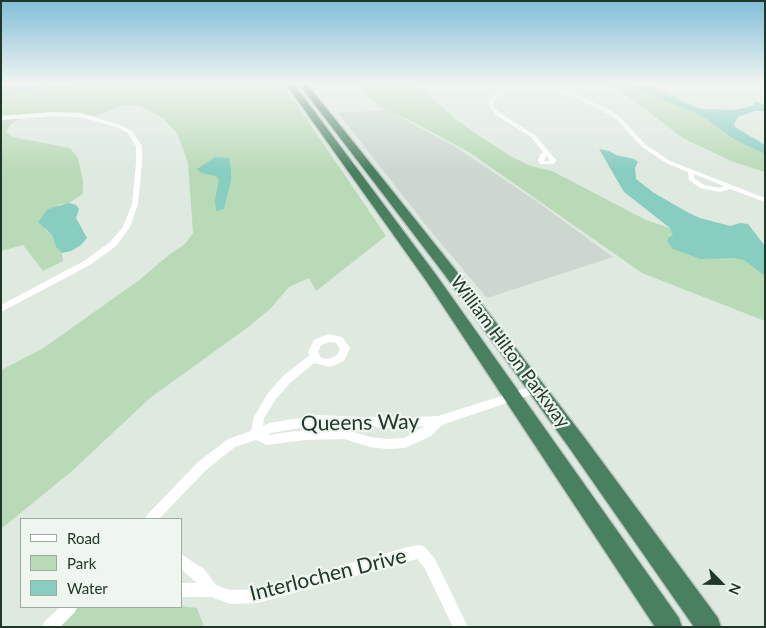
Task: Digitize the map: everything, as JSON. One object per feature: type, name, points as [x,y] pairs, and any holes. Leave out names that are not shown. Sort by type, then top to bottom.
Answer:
[{"type":"highway","name":"William Hilton Parkway","points":[[312,113],[432,278],[670,627]]},
{"type":"highway","points":[[316,113],[333,128],[340,130]]},
{"type":"highway","name":"William Hilton Parkway","points":[[327,113],[449,271],[709,627]]},
{"type":"street","points":[[497,113],[533,136],[546,153]]},
{"type":"street","points":[[610,113],[656,154],[691,172],[691,179],[702,187],[720,190],[728,186],[765,200]]},
{"type":"street","points":[[1,118],[53,114],[81,115],[118,126],[130,132],[139,146],[139,163],[135,204],[126,227],[113,244],[87,263],[1,309]]},
{"type":"street","points":[[256,435],[259,417],[272,396],[288,379],[315,357]]},
{"type":"street","name":"Queens Way","points":[[152,518],[202,466],[232,444],[269,428],[318,420],[390,423],[438,421],[536,389]]},
{"type":"street","name":"Queens Way","points":[[256,435],[267,440],[305,435],[344,434],[370,442],[405,443],[427,432],[438,421]]},
{"type":"street","name":"Interlochen Drive","points":[[182,590],[211,590],[230,597],[258,596],[420,552],[430,564],[461,627]]},
{"type":"street","points":[[182,561],[199,574],[211,590]]},
{"type":"street","points":[[49,627],[69,608]]},
{"type":"shaded area","points":[[338,113],[393,113],[454,146],[539,203],[613,257],[487,298],[429,229]]},
{"type":"green space","points":[[1,113],[103,113],[96,116],[79,114],[27,114],[10,125],[6,132],[13,137],[70,148],[78,158],[83,181],[83,194],[69,203],[58,205],[45,230],[52,235],[56,247],[62,253],[63,261],[43,271],[23,245],[1,251]]},
{"type":"green space","points":[[154,113],[303,113],[386,236],[316,291],[309,278],[289,287],[271,308],[247,328],[150,398],[72,471],[1,529],[1,370],[42,349],[138,281],[185,244],[193,233],[188,163],[177,133],[163,118]]},
{"type":"green space","points":[[394,113],[449,113],[479,136],[514,158],[531,166],[552,171],[646,220],[698,238],[765,265],[765,321],[642,273],[469,152]]},
{"type":"green space","points":[[650,113],[706,113],[765,150],[765,172],[731,161],[683,138]]},
{"type":"green space","points":[[182,606],[197,608],[204,627],[56,627],[78,608],[182,608]]},
{"type":"water","points":[[695,113],[748,113],[738,117],[734,124],[735,127],[765,145],[765,154],[734,139],[704,117]]},
{"type":"water","points":[[599,149],[634,159],[638,162],[635,168],[636,179],[654,193],[689,213],[730,226],[740,223],[748,224],[765,246],[765,276],[744,260],[734,258],[701,259],[673,249],[668,242],[668,238],[673,235],[670,228],[624,192]]},
{"type":"water","points":[[215,157],[229,158],[231,170],[231,180],[224,209],[216,211],[215,200],[219,180],[216,176],[201,173],[197,169]]},
{"type":"water","points":[[69,203],[76,205],[79,209],[76,218],[87,238],[81,245],[71,251],[62,253],[56,247],[52,235],[38,222],[48,209]]}]
